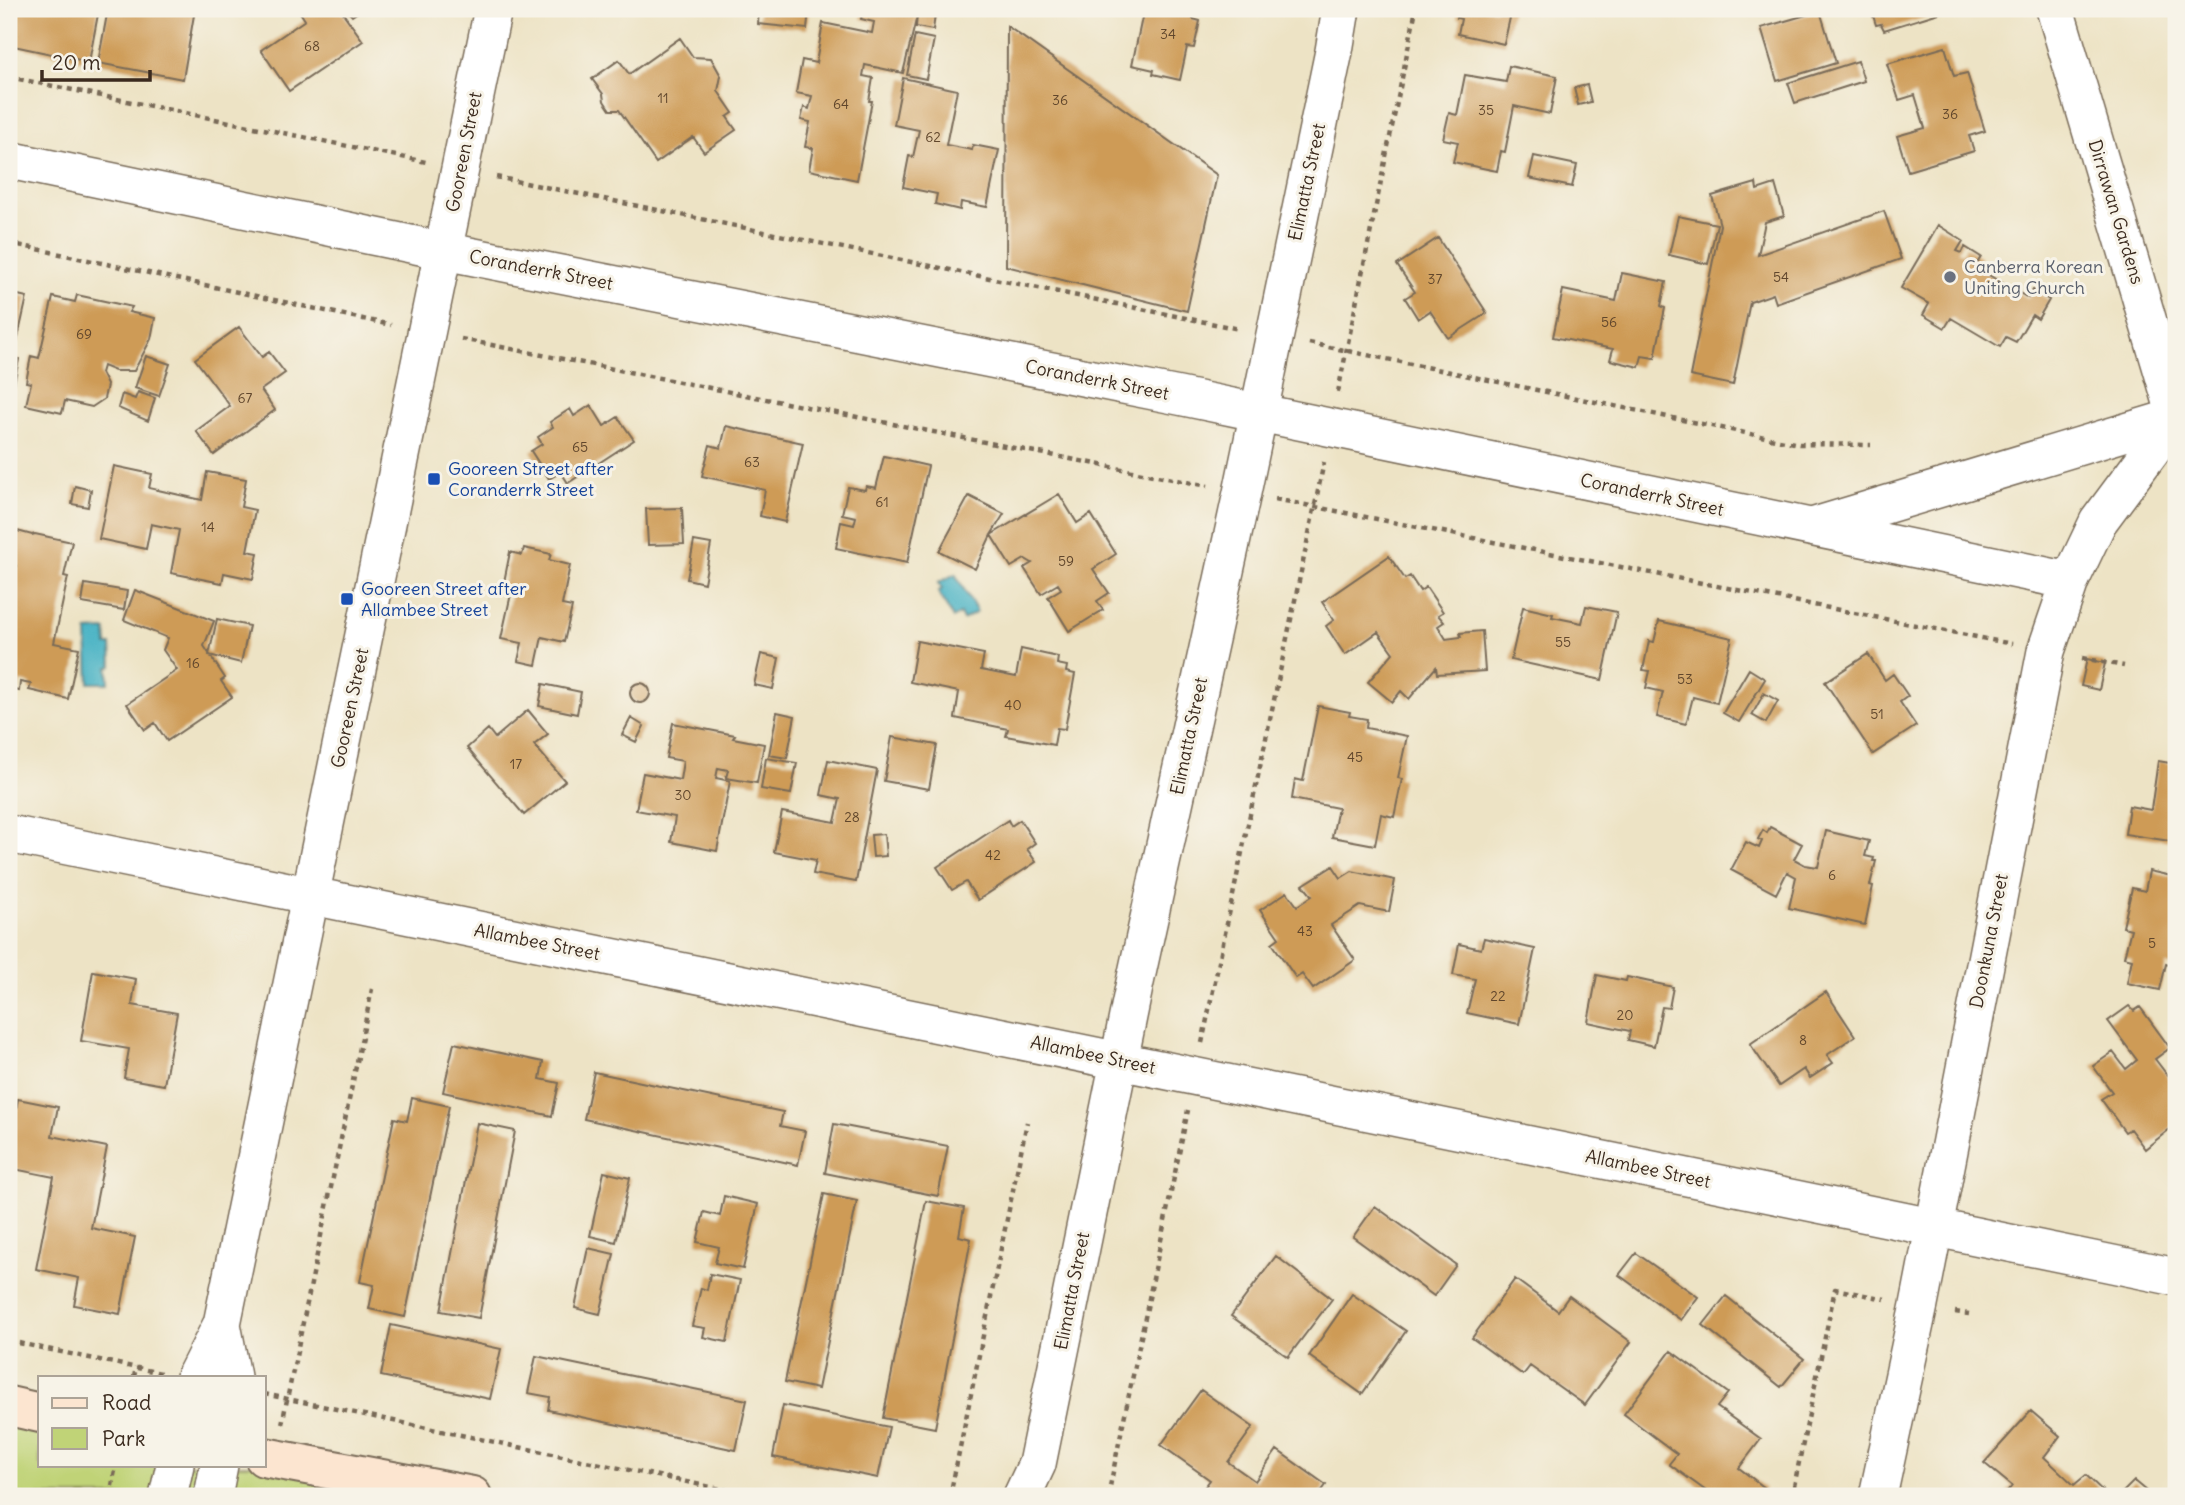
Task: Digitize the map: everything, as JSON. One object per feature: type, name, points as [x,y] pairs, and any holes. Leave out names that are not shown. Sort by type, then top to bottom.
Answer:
[{"type":"main road","points":[[9,1406],[38,1413]]},
{"type":"main road","points":[[269,1458],[472,1496]]},
{"type":"street","name":"Gooreen Street","points":[[232,1376],[222,1324],[493,9]]},
{"type":"street","name":"Elimatta Street","points":[[1032,1485],[1119,1060],[1259,413],[1341,9]]},
{"type":"street","name":"Dirrawan Gardens","points":[[2055,9],[2176,417]]},
{"type":"street","name":"Coranderrk Street","points":[[9,160],[444,251],[1259,413],[1810,527],[2176,417]]},
{"type":"street","name":"Doonkuna Street","points":[[1878,1496],[1934,1227],[2046,651],[2070,582],[2098,522],[2176,417]]},
{"type":"street","points":[[1810,527],[2070,582]]},
{"type":"street","name":"Allambee Street","points":[[9,834],[2176,1277]]},
{"type":"street","name":"Gooreen Street","points":[[183,1376],[222,1324]]},
{"type":"street","points":[[168,1496],[175,1466]]},
{"type":"street","points":[[213,1496],[219,1466]]},
{"type":"path","points":[[1108,1496],[1315,507],[1416,9]]},
{"type":"path","points":[[9,77],[1799,444],[1871,445]]},
{"type":"path","points":[[9,243],[350,318],[2124,666]]},
{"type":"path","points":[[269,1458],[288,1399],[372,989]]},
{"type":"path","points":[[950,1496],[1027,1122]]},
{"type":"path","points":[[1792,1496],[1835,1289]]},
{"type":"path","points":[[9,1341],[183,1376]]},
{"type":"path","points":[[134,1376],[136,1367]]},
{"type":"path","points":[[266,1394],[754,1496]]},
{"type":"path","points":[[110,1496],[116,1466]]},
{"type":"green space","points":[[9,1411],[38,1417],[38,1466],[266,1465],[418,1496],[9,1496]]},
{"type":"water","points":[[955,574],[977,612],[963,620],[960,614],[953,618],[938,592],[942,589],[938,583]]},
{"type":"water","points":[[106,630],[107,645],[111,645],[112,666],[108,667],[109,683],[89,683],[87,631]]},
{"type":"building","points":[[9,9],[99,9],[89,62],[9,45]]},
{"type":"building","points":[[108,9],[195,9],[183,79],[98,63]]},
{"type":"building","points":[[298,9],[340,9],[363,41],[289,91],[261,50],[305,20]]},
{"type":"building","points":[[346,9],[362,9],[352,16]]},
{"type":"building","points":[[759,9],[809,9],[807,29],[758,24]]},
{"type":"building","points":[[863,9],[918,9],[918,12],[935,15],[933,30],[916,27],[917,16],[903,73],[865,65],[863,76],[873,78],[869,101],[872,101],[857,180],[809,170],[813,148],[805,147],[810,122],[801,120],[804,107],[809,109],[812,96],[796,93],[802,60],[816,63],[823,23],[872,33],[874,22],[861,19]]},
{"type":"building","points":[[1130,9],[1195,9],[1193,19],[1200,21],[1194,48],[1187,47],[1180,80],[1153,74],[1154,70],[1132,65],[1143,13]]},
{"type":"building","points":[[1459,9],[1512,9],[1504,44],[1458,34],[1461,19],[1457,18]]},
{"type":"building","points":[[1871,9],[1938,9],[1939,13],[1884,30],[1881,24],[1876,25]]},
{"type":"building","points":[[1820,11],[1836,63],[1777,81],[1761,28]]},
{"type":"building","points":[[1007,26],[1217,175],[1187,311],[1006,266]]},
{"type":"building","points":[[915,35],[934,39],[926,79],[907,75]]},
{"type":"building","points":[[680,38],[693,57],[711,58],[721,76],[718,91],[733,113],[727,117],[736,130],[704,152],[693,137],[656,163],[619,110],[610,110],[592,79],[619,60],[629,74]]},
{"type":"building","points":[[1945,47],[1954,76],[1967,73],[1985,131],[1969,136],[1974,151],[1908,171],[1897,136],[1925,128],[1915,95],[1899,100],[1887,64]]},
{"type":"building","points":[[1858,61],[1864,81],[1795,103],[1788,83]]},
{"type":"building","points":[[1509,66],[1557,76],[1550,114],[1514,106],[1505,152],[1501,151],[1497,171],[1453,162],[1458,142],[1443,139],[1449,113],[1457,115],[1465,75],[1506,82]]},
{"type":"building","points":[[903,78],[957,90],[946,145],[972,150],[973,145],[999,150],[987,207],[961,202],[960,210],[935,204],[937,194],[903,187],[909,156],[913,157],[919,130],[894,125]]},
{"type":"building","points":[[1587,85],[1591,102],[1578,105],[1574,88]]},
{"type":"building","points":[[1534,156],[1577,165],[1572,187],[1529,178]]},
{"type":"building","points":[[1756,183],[1757,190],[1775,184],[1784,216],[1765,222],[1758,255],[1884,211],[1901,259],[1776,303],[1773,294],[1750,302],[1733,385],[1690,376],[1720,225],[1712,196]]},
{"type":"building","points":[[1678,216],[1717,224],[1708,264],[1669,255]]},
{"type":"building","name":"Canberra Korean Uniting Church","points":[[1938,225],[1963,241],[1957,251],[1962,253],[1965,247],[1981,257],[1975,267],[2028,298],[2033,290],[2049,300],[2038,319],[2032,315],[2016,342],[2006,337],[2000,347],[1951,318],[1945,328],[1923,315],[1929,304],[1901,288]]},
{"type":"building","points":[[1438,238],[1487,313],[1448,338],[1430,311],[1418,319],[1405,298],[1415,292],[1397,265]]},
{"type":"building","points":[[1622,273],[1666,282],[1661,306],[1665,308],[1655,358],[1642,356],[1639,367],[1610,360],[1613,349],[1553,337],[1563,290],[1616,301]]},
{"type":"building","points":[[9,293],[27,297],[16,346],[9,344]]},
{"type":"building","points":[[77,295],[132,307],[129,312],[155,318],[151,339],[134,371],[115,371],[103,366],[101,373],[107,385],[104,399],[92,407],[65,401],[62,413],[26,405],[31,383],[26,382],[31,356],[39,358],[53,297],[75,302]]},
{"type":"building","points":[[239,327],[262,357],[269,352],[285,373],[261,390],[275,410],[214,455],[196,431],[230,406],[195,359]]},
{"type":"building","points":[[146,356],[170,364],[159,396],[135,388]]},
{"type":"building","points":[[9,357],[19,359],[10,404],[9,404]]},
{"type":"building","points":[[138,392],[155,398],[148,421],[118,408],[122,394],[135,399]]},
{"type":"building","points":[[591,405],[604,426],[618,417],[634,440],[568,483],[561,472],[549,479],[531,451],[542,444],[538,437],[553,427],[550,422],[570,409],[574,416]]},
{"type":"building","points":[[726,426],[803,443],[785,522],[760,516],[765,490],[702,476],[710,445],[721,448]]},
{"type":"building","points":[[884,456],[928,466],[907,563],[836,548],[841,522],[854,525],[856,517],[842,514],[848,487],[865,490],[866,486],[876,488]]},
{"type":"building","points":[[114,466],[152,474],[149,488],[202,500],[207,472],[246,479],[241,507],[255,510],[247,551],[258,553],[253,579],[224,573],[222,583],[171,573],[179,530],[151,524],[146,549],[99,539]]},
{"type":"building","points":[[75,486],[91,490],[88,507],[72,504]]},
{"type":"building","points":[[1059,494],[1077,523],[1091,514],[1116,554],[1093,569],[1109,593],[1097,601],[1103,610],[1069,631],[1048,597],[1061,589],[1058,584],[1041,594],[1024,568],[1032,563],[1025,559],[1011,567],[991,535]]},
{"type":"building","points":[[969,496],[1004,514],[975,569],[939,551]]},
{"type":"building","points":[[682,508],[684,544],[648,545],[646,509]]},
{"type":"building","points":[[10,529],[72,542],[64,576],[68,577],[54,643],[79,648],[68,699],[29,690],[31,684],[20,682],[19,691],[9,689],[9,603],[16,566],[9,564]]},
{"type":"building","points":[[694,541],[711,544],[704,583],[687,579]]},
{"type":"building","points":[[524,548],[551,554],[549,560],[570,565],[562,605],[572,607],[564,642],[542,637],[536,665],[518,661],[522,643],[501,639],[511,594],[502,592],[510,552],[522,555]]},
{"type":"building","points":[[1389,556],[1405,579],[1410,576],[1420,591],[1426,587],[1443,612],[1438,615],[1444,622],[1438,626],[1446,639],[1461,637],[1460,633],[1482,631],[1485,671],[1437,674],[1436,667],[1409,699],[1401,691],[1392,702],[1368,682],[1393,653],[1378,632],[1345,655],[1326,626],[1334,620],[1322,602]]},
{"type":"building","points":[[85,584],[127,591],[124,610],[82,603]]},
{"type":"building","points":[[135,590],[214,621],[204,646],[225,678],[221,681],[232,697],[167,741],[155,723],[145,730],[127,704],[177,670],[163,650],[168,638],[124,620]]},
{"type":"building","points":[[1586,606],[1617,612],[1602,680],[1511,660],[1523,607],[1582,623]]},
{"type":"building","points":[[217,619],[249,626],[241,663],[209,655]]},
{"type":"building","points":[[1659,621],[1732,638],[1717,703],[1693,697],[1686,724],[1657,717],[1663,692],[1646,688],[1650,671],[1643,670],[1649,641],[1654,642]]},
{"type":"building","points":[[917,641],[984,654],[981,670],[1016,677],[1021,649],[1058,657],[1057,664],[1067,666],[1066,672],[1075,674],[1065,729],[1057,728],[1054,745],[1006,736],[1008,729],[955,718],[959,692],[910,682]]},
{"type":"building","points":[[761,654],[779,658],[773,689],[754,685]]},
{"type":"building","points":[[1868,654],[1885,680],[1893,674],[1908,696],[1900,702],[1916,726],[1873,754],[1825,682]]},
{"type":"building","points":[[2087,659],[2105,663],[2099,690],[2081,686]]},
{"type":"building","points":[[1749,669],[1765,679],[1739,722],[1723,713]]},
{"type":"building","points":[[640,683],[647,686],[650,693],[647,700],[640,703],[633,700],[630,693],[633,686]]},
{"type":"building","points":[[543,684],[581,692],[577,714],[539,706]]},
{"type":"building","points":[[1764,693],[1778,701],[1766,723],[1752,715]]},
{"type":"building","points":[[1318,706],[1350,712],[1349,716],[1367,719],[1366,728],[1407,736],[1398,778],[1402,779],[1394,817],[1381,814],[1375,845],[1332,837],[1338,808],[1292,799],[1295,779],[1303,781]]},
{"type":"building","points":[[528,710],[548,734],[534,745],[565,781],[524,815],[467,748],[488,729],[495,738]]},
{"type":"building","points":[[777,712],[795,716],[787,758],[769,755]]},
{"type":"building","points":[[631,718],[644,726],[636,742],[622,735]]},
{"type":"building","points":[[673,723],[735,735],[733,738],[764,744],[757,783],[726,778],[728,770],[718,768],[716,778],[730,781],[717,851],[671,842],[675,817],[636,810],[643,773],[680,780],[683,761],[666,758]]},
{"type":"building","points":[[892,737],[937,745],[929,789],[884,781]]},
{"type":"building","points":[[766,758],[797,763],[791,794],[761,789]]},
{"type":"building","points":[[828,760],[877,770],[856,882],[813,874],[816,860],[774,852],[782,812],[835,822],[840,799],[821,795]]},
{"type":"building","points":[[2158,761],[2176,764],[2176,842],[2125,834],[2129,806],[2151,810]]},
{"type":"building","points":[[1008,820],[1011,826],[1020,820],[1035,843],[1027,849],[1036,862],[978,900],[966,882],[952,890],[937,867]]},
{"type":"building","points":[[1770,827],[1802,844],[1794,859],[1805,865],[1818,867],[1826,831],[1869,841],[1865,856],[1876,861],[1865,925],[1789,908],[1796,877],[1787,872],[1776,894],[1731,870],[1746,842],[1759,848],[1762,841],[1758,839],[1763,830],[1767,833]]},
{"type":"building","points":[[884,834],[886,856],[873,857],[871,835]]},
{"type":"building","points":[[1333,866],[1341,878],[1352,871],[1395,880],[1389,912],[1360,906],[1331,925],[1355,960],[1313,989],[1302,974],[1296,978],[1272,943],[1279,938],[1260,910],[1287,892],[1297,906],[1312,896],[1303,885]]},
{"type":"building","points":[[2149,871],[2176,877],[2176,967],[2166,964],[2160,990],[2127,983],[2132,959],[2124,957],[2131,929],[2123,927],[2132,888],[2145,891]]},
{"type":"building","points":[[1484,938],[1535,949],[1519,1024],[1467,1013],[1475,979],[1453,975],[1459,944],[1481,949]]},
{"type":"building","points":[[93,971],[136,979],[132,1005],[177,1013],[164,1085],[124,1078],[129,1049],[81,1041]]},
{"type":"building","points":[[1597,975],[1626,981],[1627,977],[1673,987],[1669,1008],[1662,1007],[1654,1046],[1628,1040],[1630,1031],[1588,1022]]},
{"type":"building","points":[[1826,992],[1855,1036],[1827,1055],[1833,1063],[1810,1078],[1804,1069],[1779,1086],[1750,1044]]},
{"type":"building","points":[[2129,1006],[2134,1011],[2140,1007],[2170,1048],[2155,1059],[2174,1084],[2176,1082],[2176,1124],[2145,1149],[2130,1129],[2125,1132],[2101,1099],[2112,1092],[2093,1066],[2113,1052],[2126,1069],[2137,1060],[2108,1021]]},
{"type":"building","points":[[454,1043],[543,1062],[540,1079],[559,1083],[552,1116],[443,1092]]},
{"type":"building","points":[[594,1072],[783,1112],[780,1126],[805,1131],[798,1165],[584,1119]]},
{"type":"building","points":[[412,1098],[449,1106],[405,1317],[369,1309],[374,1285],[360,1282],[394,1118],[407,1121]]},
{"type":"building","points":[[18,1099],[58,1107],[52,1136],[107,1147],[91,1228],[135,1237],[120,1314],[74,1305],[79,1278],[36,1269],[54,1177],[9,1168],[9,1145]]},
{"type":"building","points":[[477,1123],[515,1131],[479,1318],[441,1311]]},
{"type":"building","points":[[834,1124],[948,1146],[938,1196],[825,1173]]},
{"type":"building","points":[[604,1172],[630,1178],[616,1242],[590,1236]]},
{"type":"building","points":[[824,1194],[857,1201],[818,1389],[785,1382]]},
{"type":"building","points":[[724,1196],[758,1204],[743,1269],[715,1263],[719,1247],[697,1242],[704,1212],[720,1216]]},
{"type":"building","points":[[926,1201],[964,1208],[959,1236],[971,1239],[935,1428],[883,1418]]},
{"type":"building","points":[[1375,1206],[1456,1265],[1434,1296],[1353,1237]]},
{"type":"building","points":[[588,1248],[614,1254],[600,1314],[575,1308]]},
{"type":"building","points":[[1636,1253],[1698,1297],[1681,1320],[1619,1275]]},
{"type":"building","points":[[1276,1256],[1332,1299],[1288,1357],[1231,1316]]},
{"type":"building","points":[[710,1274],[740,1280],[727,1342],[703,1337],[705,1328],[692,1326],[701,1288],[707,1290]]},
{"type":"building","points":[[1515,1279],[1558,1311],[1569,1296],[1631,1342],[1585,1405],[1530,1366],[1523,1375],[1472,1338]]},
{"type":"building","points":[[1352,1294],[1406,1331],[1362,1394],[1309,1356]]},
{"type":"building","points":[[1726,1296],[1804,1359],[1781,1387],[1703,1325]]},
{"type":"building","points":[[391,1325],[501,1349],[490,1399],[381,1376]]},
{"type":"building","points":[[1671,1351],[1728,1393],[1717,1407],[1761,1439],[1739,1468],[1765,1488],[1759,1496],[1713,1496],[1669,1464],[1677,1454],[1624,1414]]},
{"type":"building","points":[[536,1356],[747,1400],[736,1450],[548,1410],[550,1397],[528,1393]]},
{"type":"building","points":[[1201,1390],[1253,1427],[1228,1462],[1255,1481],[1277,1450],[1326,1485],[1318,1496],[1198,1496],[1210,1480],[1161,1445]]},
{"type":"building","points":[[783,1405],[889,1427],[878,1478],[773,1457]]},
{"type":"building","points":[[2031,1411],[2060,1436],[2044,1457],[2074,1485],[2086,1475],[2108,1496],[2004,1496],[2012,1486],[1984,1463]]},
{"type":"building","points":[[2134,1481],[2152,1496],[2119,1496]]},
{"type":"place","name":"Canberra Korean Uniting Church","points":[[1950,277]]},
{"type":"place","name":"Gooreen Street after Coranderrk Street","points":[[434,479]]},
{"type":"place","name":"Gooreen Street after Allambee Street","points":[[347,599]]}]
